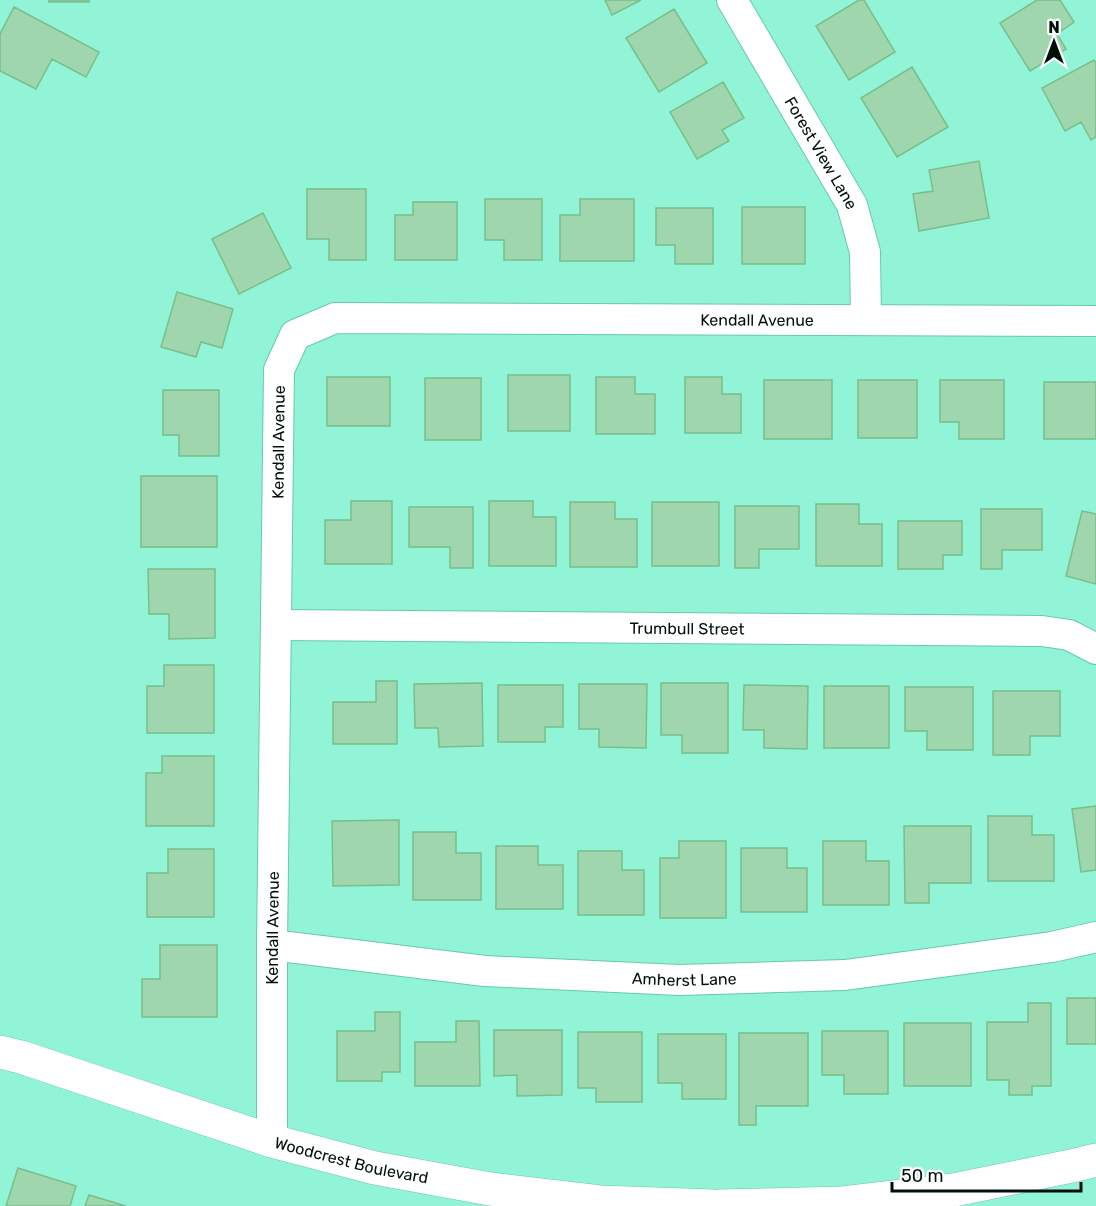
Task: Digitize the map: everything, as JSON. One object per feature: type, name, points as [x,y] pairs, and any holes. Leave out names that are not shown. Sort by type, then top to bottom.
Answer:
[{"type":"street","name":"Forest View Lane","points":[[732,0],[852,205],[865,252],[866,320]]},
{"type":"street","name":"Kendall Avenue","points":[[272,1141],[279,370],[295,335],[335,318],[1096,321]]},
{"type":"street","name":"Trumbull Street","points":[[276,625],[1042,631],[1069,635],[1096,649]]},
{"type":"street","name":"Amherst Lane","points":[[272,945],[484,971],[679,980],[845,975],[1052,947],[1096,937]]},
{"type":"street","name":"Woodcrest Boulevard","points":[[0,1052],[272,1141],[375,1168],[490,1189],[600,1202],[713,1206]]},
{"type":"street","points":[[719,1206],[843,1203],[954,1190],[1096,1160]]},
{"type":"building","points":[[49,0],[89,0],[89,2],[49,2]]},
{"type":"building","points":[[605,0],[641,0],[612,15]]},
{"type":"building","points":[[859,0],[864,0],[895,52],[849,80],[816,26]]},
{"type":"building","points":[[1037,0],[1060,0],[1074,22],[1057,34],[1066,49],[1030,71],[1000,23]]},
{"type":"building","points":[[14,7],[99,52],[86,77],[52,59],[36,89],[0,71],[0,34]]},
{"type":"building","points":[[674,9],[707,63],[659,92],[626,38]]},
{"type":"building","points":[[1094,60],[1096,63],[1096,137],[1091,140],[1081,122],[1065,131],[1042,88]]},
{"type":"building","points":[[912,67],[948,127],[897,157],[861,98]]},
{"type":"building","points":[[723,82],[744,118],[722,130],[729,141],[697,159],[670,112]]},
{"type":"building","points":[[979,161],[989,218],[919,231],[913,194],[933,191],[929,170]]},
{"type":"building","points":[[307,189],[366,189],[366,260],[329,260],[329,239],[307,239]]},
{"type":"building","points":[[485,199],[542,199],[542,260],[504,260],[504,240],[485,240]]},
{"type":"building","points":[[580,199],[634,199],[634,261],[560,261],[560,215],[580,215]]},
{"type":"building","points":[[413,202],[457,202],[457,260],[395,260],[395,215],[413,215]]},
{"type":"building","points":[[742,207],[805,207],[805,264],[742,264]]},
{"type":"building","points":[[656,208],[713,208],[713,264],[675,264],[675,245],[656,245]]},
{"type":"building","points":[[263,213],[291,268],[239,294],[212,239]]},
{"type":"building","points":[[177,292],[233,309],[222,348],[201,342],[196,357],[161,347]]},
{"type":"building","points":[[508,375],[570,375],[570,431],[508,431]]},
{"type":"building","points":[[327,377],[390,377],[390,426],[327,426]]},
{"type":"building","points":[[596,377],[635,377],[635,394],[655,394],[655,434],[596,434]]},
{"type":"building","points":[[685,377],[722,377],[722,394],[741,394],[741,433],[685,433]]},
{"type":"building","points":[[425,378],[481,378],[481,440],[425,440]]},
{"type":"building","points":[[764,380],[832,380],[832,439],[764,439]]},
{"type":"building","points":[[858,380],[917,380],[917,438],[858,438]]},
{"type":"building","points":[[940,380],[1004,380],[1004,439],[959,439],[959,422],[940,422]]},
{"type":"building","points":[[1044,382],[1096,382],[1096,439],[1044,439]]},
{"type":"building","points":[[163,390],[219,390],[219,456],[179,456],[179,435],[163,435]]},
{"type":"building","points":[[141,476],[217,476],[217,547],[141,547]]},
{"type":"building","points":[[351,501],[392,501],[392,564],[325,564],[325,520],[351,520]]},
{"type":"building","points":[[489,501],[533,501],[533,517],[556,517],[556,566],[489,566]]},
{"type":"building","points":[[570,502],[615,502],[615,519],[637,519],[637,567],[570,567]]},
{"type":"building","points":[[652,502],[719,502],[719,566],[652,566]]},
{"type":"building","points":[[816,504],[859,504],[859,524],[882,524],[882,566],[816,566]]},
{"type":"building","points":[[735,506],[799,506],[799,549],[759,549],[759,568],[735,568]]},
{"type":"building","points":[[409,507],[473,507],[473,568],[450,568],[450,547],[409,547]]},
{"type":"building","points":[[981,509],[1042,509],[1042,550],[1002,550],[1002,569],[981,569]]},
{"type":"building","points":[[1082,511],[1096,514],[1096,584],[1066,576]]},
{"type":"building","points":[[898,521],[962,521],[962,555],[943,555],[943,569],[898,569]]},
{"type":"building","points":[[148,569],[215,569],[215,638],[169,639],[169,614],[149,614]]},
{"type":"building","points":[[164,665],[214,665],[214,733],[147,733],[147,686],[164,686]]},
{"type":"building","points":[[376,681],[397,681],[397,744],[333,744],[333,702],[376,702]]},
{"type":"building","points":[[482,683],[483,746],[439,747],[438,728],[415,728],[414,684]]},
{"type":"building","points":[[661,683],[728,683],[728,753],[682,753],[682,735],[661,735]]},
{"type":"building","points":[[579,684],[647,684],[646,748],[599,747],[599,729],[579,729]]},
{"type":"building","points":[[498,685],[563,685],[563,727],[545,727],[545,742],[498,742]]},
{"type":"building","points":[[744,685],[808,686],[807,749],[764,748],[764,730],[743,730]]},
{"type":"building","points":[[824,686],[889,686],[889,748],[824,748]]},
{"type":"building","points":[[905,687],[973,687],[973,750],[927,750],[927,731],[905,731]]},
{"type":"building","points":[[993,691],[1060,691],[1060,736],[1030,736],[1030,755],[993,755]]},
{"type":"building","points":[[162,756],[214,756],[214,826],[146,826],[146,773],[162,773]]},
{"type":"building","points":[[1096,806],[1096,870],[1081,872],[1072,809]]},
{"type":"building","points":[[988,816],[1032,816],[1032,835],[1054,835],[1054,881],[988,881]]},
{"type":"building","points":[[399,820],[399,885],[333,886],[332,821]]},
{"type":"building","points":[[904,826],[971,826],[971,883],[929,883],[929,903],[905,903]]},
{"type":"building","points":[[413,832],[456,832],[456,853],[481,853],[481,900],[413,900]]},
{"type":"building","points":[[679,841],[726,841],[726,918],[660,918],[660,858],[679,858]]},
{"type":"building","points":[[823,841],[866,841],[866,861],[889,861],[889,905],[823,905]]},
{"type":"building","points":[[496,846],[538,846],[538,865],[563,865],[563,909],[496,909]]},
{"type":"building","points":[[741,848],[787,848],[787,868],[807,868],[807,912],[741,912]]},
{"type":"building","points":[[168,849],[214,849],[214,917],[147,917],[147,873],[168,873]]},
{"type":"building","points":[[578,851],[622,851],[622,870],[644,870],[644,915],[578,915]]},
{"type":"building","points":[[160,945],[217,945],[217,1017],[142,1017],[142,979],[160,979]]},
{"type":"building","points":[[1067,998],[1096,998],[1096,1044],[1067,1044]]},
{"type":"building","points":[[1028,1003],[1051,1003],[1051,1086],[1032,1086],[1032,1095],[1009,1095],[1009,1080],[987,1080],[987,1022],[1028,1022]]},
{"type":"building","points":[[375,1012],[400,1012],[400,1072],[382,1072],[382,1081],[337,1081],[337,1031],[375,1031]]},
{"type":"building","points":[[456,1021],[479,1021],[480,1086],[415,1086],[415,1042],[456,1042]]},
{"type":"building","points":[[904,1023],[971,1023],[971,1086],[904,1086]]},
{"type":"building","points":[[494,1030],[562,1030],[562,1095],[517,1096],[517,1075],[494,1076]]},
{"type":"building","points":[[822,1031],[888,1031],[888,1094],[844,1094],[844,1075],[822,1075]]},
{"type":"building","points":[[578,1032],[642,1032],[642,1102],[596,1102],[596,1088],[578,1088]]},
{"type":"building","points":[[739,1033],[808,1033],[808,1106],[756,1106],[756,1125],[739,1125]]},
{"type":"building","points":[[658,1034],[726,1034],[726,1099],[682,1099],[682,1083],[658,1083]]},
{"type":"building","points":[[18,1168],[76,1186],[70,1206],[6,1206]]},
{"type":"building","points":[[89,1195],[126,1206],[85,1206]]}]
